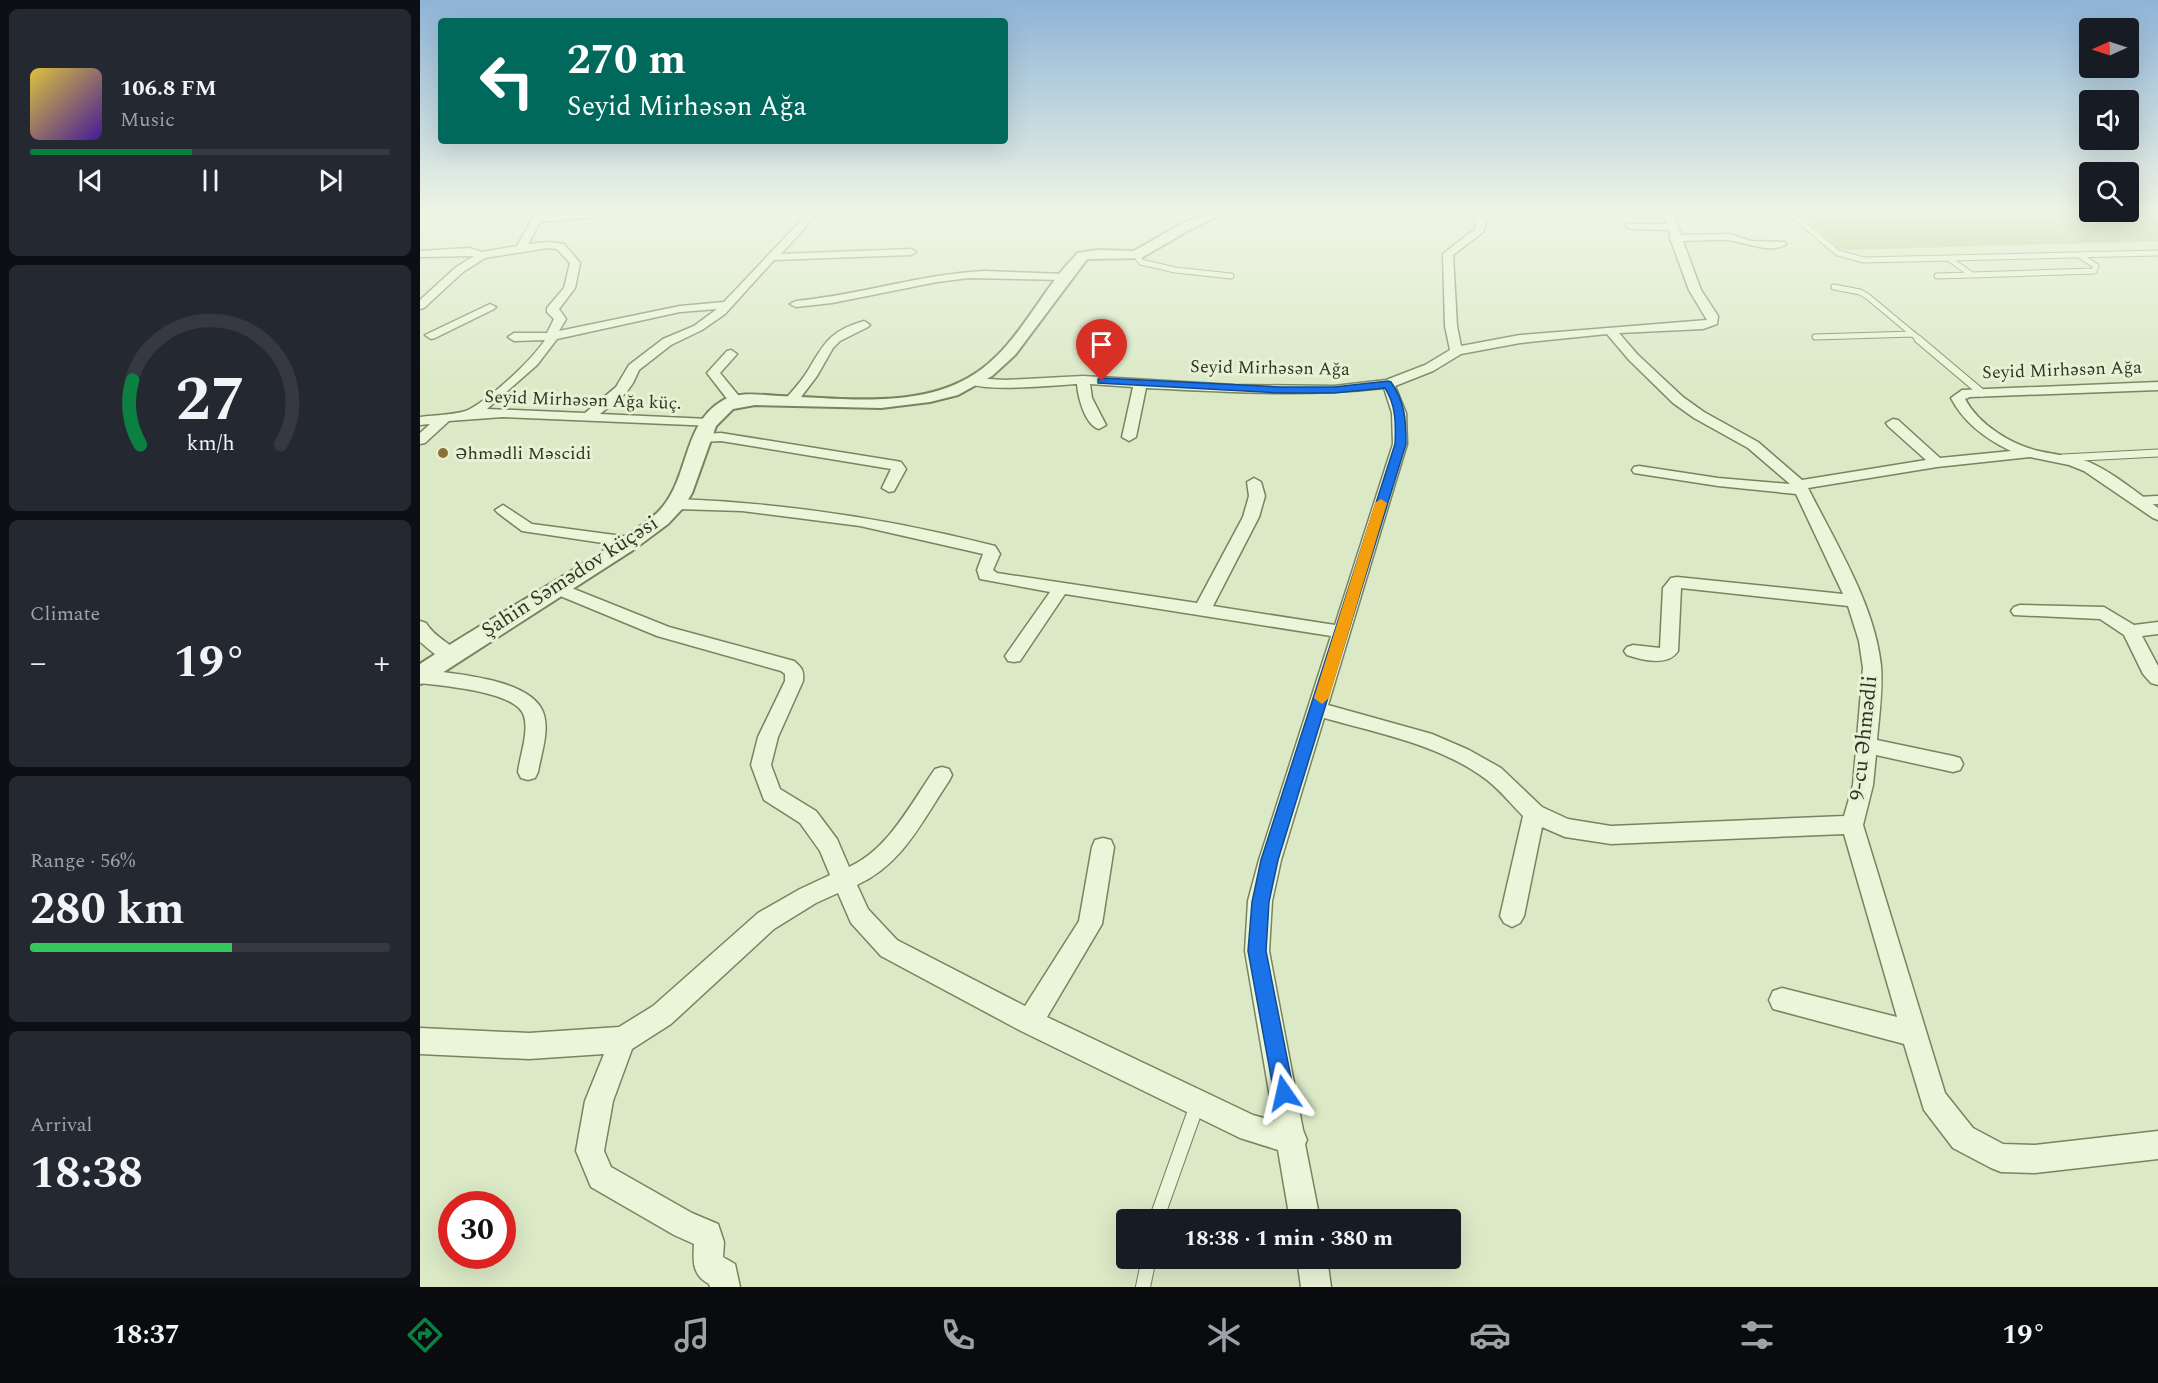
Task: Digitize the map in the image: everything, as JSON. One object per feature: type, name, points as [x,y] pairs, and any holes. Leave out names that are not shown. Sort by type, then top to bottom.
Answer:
[{"type":"street","points":[[420,306],[457,272]]},
{"type":"street","points":[[473,414],[527,368],[549,345],[560,319],[553,312],[553,308],[567,294],[573,272]]},
{"type":"street","points":[[586,418],[621,390],[627,383],[633,368],[666,342],[722,312],[757,272]]},
{"type":"street","points":[[973,382],[1016,345],[1070,272]]},
{"type":"street","points":[[1450,272],[1452,340],[1457,351]]},
{"type":"street","name":"Seyid Mirhəsən Ağa","points":[[736,401],[891,403],[937,395],[973,382],[998,384],[1083,380],[1234,389],[1324,390],[1388,384],[1429,368],[1457,351],[1520,339],[1610,330],[1703,325],[1713,322],[1712,316],[1695,290],[1688,272]]},
{"type":"street","points":[[796,304],[828,302],[949,277],[989,273],[1066,277]]},
{"type":"street","points":[[514,337],[554,336],[680,309],[727,305]]},
{"type":"street","points":[[426,336],[490,307]]},
{"type":"street","points":[[789,402],[811,376],[828,346],[836,338],[864,325]]},
{"type":"street","name":"9-cu Əhmədli","points":[[1610,330],[1633,357],[1678,400],[1699,415],[1753,445],[1773,460],[1800,487],[1855,601],[1868,641],[1872,668],[1863,785],[1852,825],[1934,1100],[1964,1138],[2001,1158],[2035,1159],[2158,1145]]},
{"type":"street","points":[[426,336],[461,336]]},
{"type":"street","points":[[705,430],[727,405],[736,401],[713,373],[731,354]]},
{"type":"street","points":[[1083,380],[1085,398],[1099,424]]},
{"type":"street","points":[[1129,437],[1140,383]]},
{"type":"street","points":[[1303,1209],[1293,1140],[1257,951],[1260,902],[1270,860],[1400,444],[1401,417],[1395,396],[1388,384]]},
{"type":"street","name":"Seyid Mirhəsən Ağa","points":[[2030,453],[1982,427],[1962,408],[1958,398],[1967,393],[2158,386]]},
{"type":"street","name":"Seyid Mirhəsən Ağa küç.","points":[[420,421],[473,414],[502,413],[586,418],[705,430],[721,437],[896,465],[899,469],[889,488]]},
{"type":"street","points":[[420,440],[444,419]]},
{"type":"street","points":[[1893,423],[1937,463]]},
{"type":"street","name":"Şahin Səmədov küçəsi","points":[[420,676],[450,655],[559,589],[661,519],[676,504],[683,492],[705,430]]},
{"type":"street","points":[[1639,470],[1718,482],[1800,487],[1937,463],[2030,453],[2063,458],[2087,467],[2158,515]]},
{"type":"street","points":[[1202,610],[1251,517],[1257,496],[1254,482]]},
{"type":"street","points":[[676,504],[742,506],[860,521],[989,550],[992,554],[985,570],[986,575],[1343,632]]},
{"type":"street","points":[[503,510],[528,528],[630,542]]},
{"type":"street","points":[[1633,651],[1663,656],[1668,651],[1671,588],[1677,582],[1855,601]]},
{"type":"street","points":[[1014,656],[1061,588]]},
{"type":"street","points":[[559,589],[663,632],[787,666],[795,672],[794,681],[768,737],[761,765],[771,794],[807,816],[829,846],[859,916],[889,948],[1030,1022],[1250,1128],[1293,1140]]},
{"type":"street","points":[[2020,611],[2104,613],[2131,630],[2150,669],[2158,678]]},
{"type":"street","points":[[420,627],[424,636],[450,655]]},
{"type":"street","points":[[2131,630],[2158,628]]},
{"type":"street","points":[[420,676],[507,692],[526,701],[533,712],[534,728],[528,772]]},
{"type":"street","points":[[1318,709],[1425,739],[1462,756],[1494,774],[1534,813],[1565,828],[1611,835],[1852,825]]},
{"type":"street","points":[[1867,746],[1953,764]]},
{"type":"street","points":[[420,1041],[529,1046],[622,1040],[662,1015],[766,921],[808,896],[866,870],[891,850],[942,775]]},
{"type":"street","points":[[1512,916],[1534,813]]},
{"type":"street","points":[[1030,1022],[1090,924],[1103,847]]},
{"type":"street","points":[[1782,1000],[1914,1034]]},
{"type":"street","points":[[622,1040],[599,1101],[590,1151],[601,1177],[684,1225],[708,1234],[710,1242],[706,1256],[707,1264],[711,1269],[724,1275],[725,1287]]},
{"type":"street","points":[[1314,1269],[1316,1287]]},
{"type":"lane","points":[[1194,272],[1231,276]]},
{"type":"lane","points":[[1968,272],[1972,275]]},
{"type":"lane","points":[[1938,276],[2062,272]]},
{"type":"lane","points":[[1834,287],[1860,292],[1867,296],[1982,393]]},
{"type":"lane","points":[[1815,337],[1913,334]]},
{"type":"lane","points":[[2063,458],[2158,453]]},
{"type":"lane","points":[[2138,501],[2158,500]]},
{"type":"lane","points":[[1160,1209],[1198,1103]]},
{"type":"lane","points":[[1143,1287],[1147,1269]]},
{"type":"slow traffic","points":[[1322,698],[1381,503]]},
{"type":"place","name":"Әhmәdli Mәscidi","points":[[443,453]]},
{"type":"route","points":[[1102,381],[1281,390],[1371,388],[1388,384],[1395,396],[1401,417],[1400,444],[1270,860],[1260,902],[1257,951],[1284,1093]]}]
